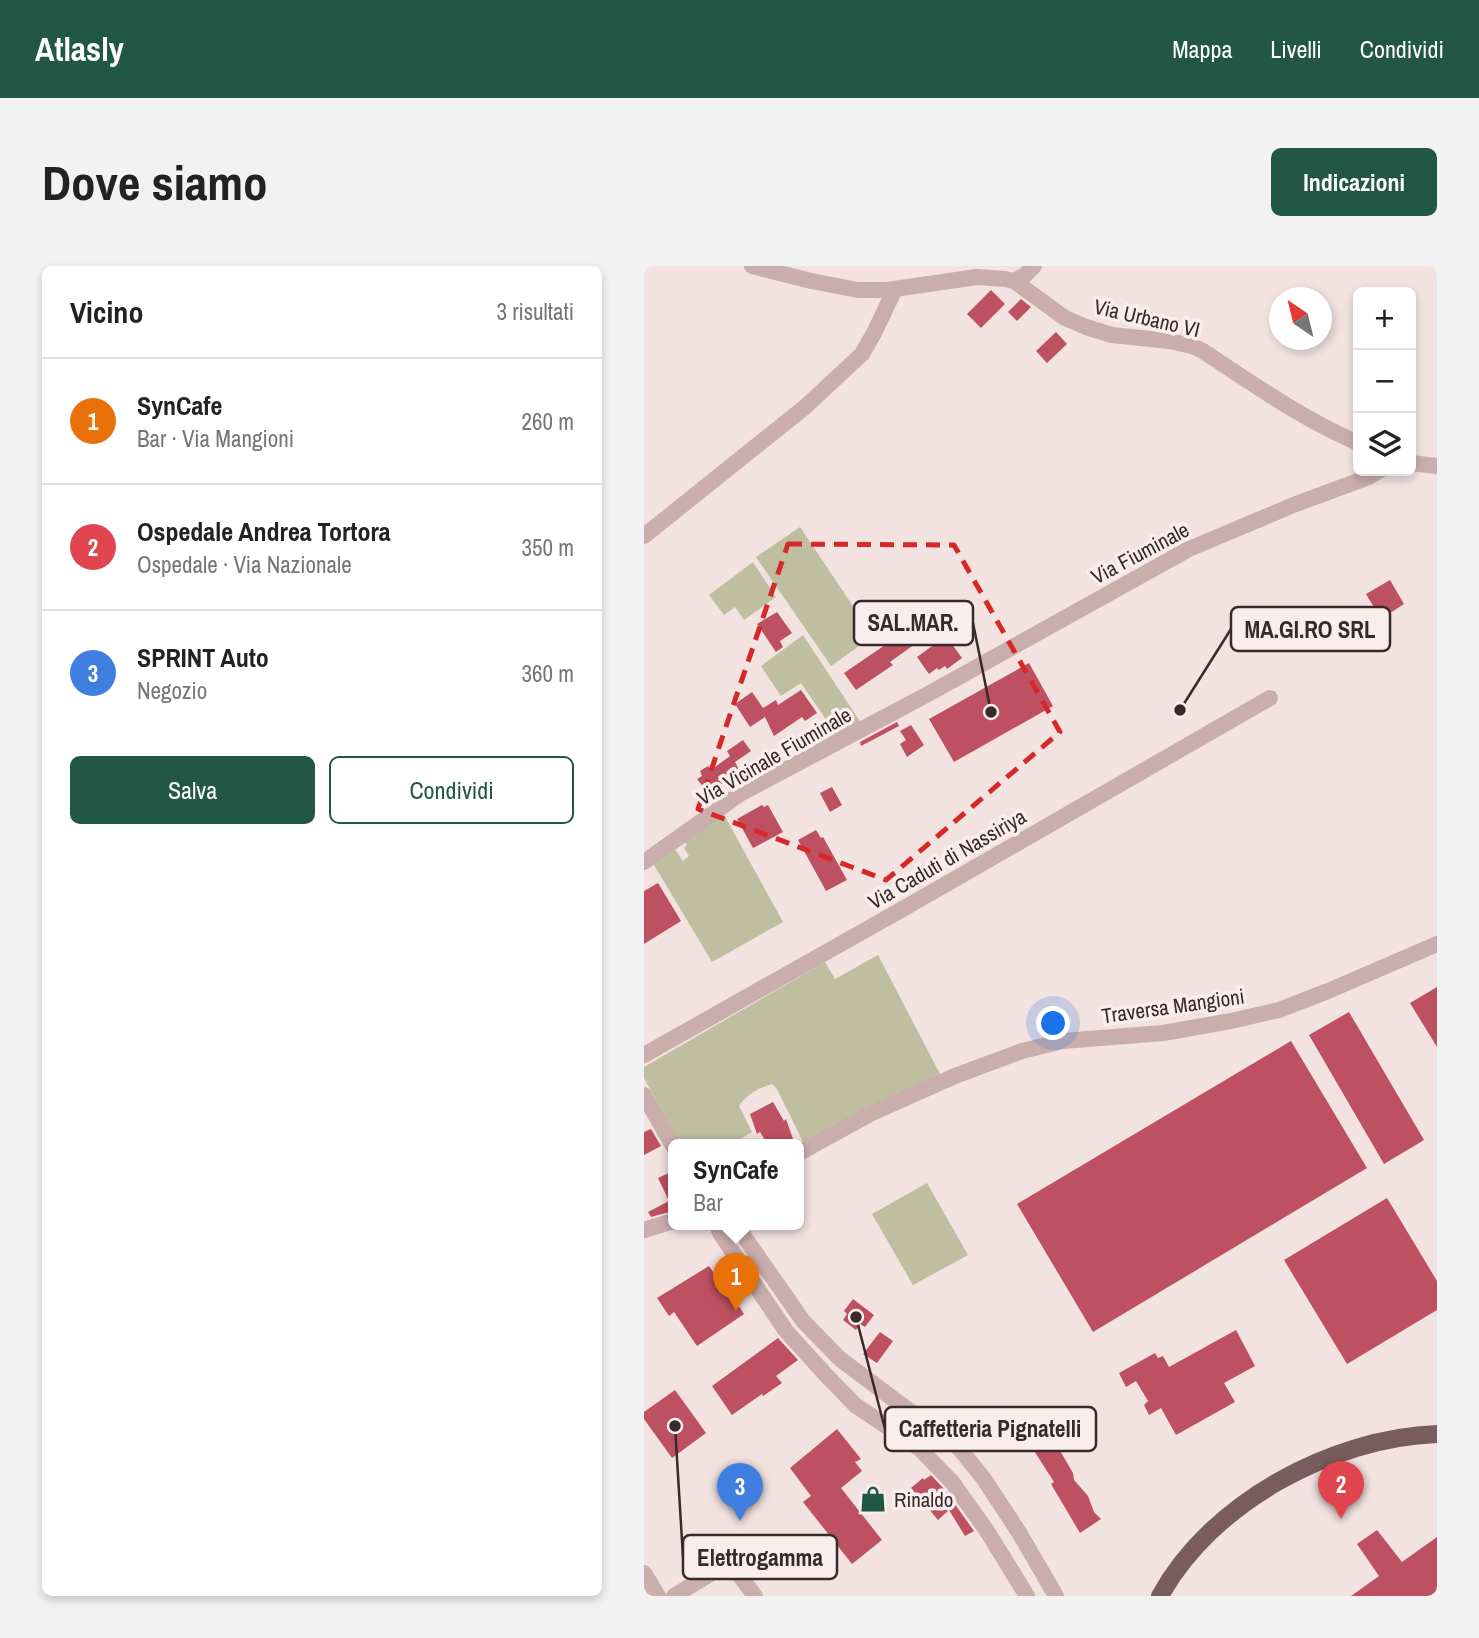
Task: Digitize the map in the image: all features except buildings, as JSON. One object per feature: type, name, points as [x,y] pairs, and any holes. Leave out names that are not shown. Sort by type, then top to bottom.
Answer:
[{"type":"main road","points":[[1160,1596],[1182,1564],[1205,1538],[1237,1508],[1269,1486],[1327,1457],[1375,1443],[1414,1435],[1437,1434]]},
{"type":"street","name":"Via Urbano VI","points":[[752,266],[811,281],[858,289],[895,289],[977,277],[1014,281],[1065,318],[1086,327],[1112,335],[1169,341],[1203,351],[1279,401],[1353,441]]},
{"type":"street","points":[[1014,281],[1034,266]]},
{"type":"street","points":[[644,536],[804,407],[862,354],[895,289]]},
{"type":"street","points":[[1416,464],[1437,466]]},
{"type":"street","name":"Via Fiuminale","points":[[930,692],[1189,549],[1371,476]]},
{"type":"street","name":"Via Vicinale Fiuminale","points":[[644,862],[740,794],[930,692]]},
{"type":"street","name":"Via Caduti di Nassiriya","points":[[644,1055],[1270,698]]},
{"type":"street","name":"Traversa Mangioni","points":[[804,1150],[896,1102],[1022,1051],[1063,1041],[1163,1033],[1279,1010],[1437,944]]},
{"type":"street","points":[[644,1095],[669,1139]]},
{"type":"street","points":[[644,1230],[668,1223]]},
{"type":"street","points":[[719,1230],[786,1331],[825,1375],[855,1405],[920,1450],[952,1482],[991,1537],[1027,1596]]},
{"type":"street","points":[[740,1230],[803,1321],[842,1360],[959,1448],[984,1479],[1013,1523],[1056,1596]]},
{"type":"street","points":[[733,1253],[744,1251],[749,1242]]},
{"type":"street","points":[[769,1306],[781,1306],[785,1295]]},
{"type":"street","points":[[825,1375],[842,1375],[842,1360]]},
{"type":"street","points":[[874,1418],[887,1410],[888,1396]]},
{"type":"street","points":[[920,1450],[937,1447],[937,1431]]},
{"type":"street","points":[[991,1537],[999,1525],[1013,1523]]},
{"type":"street","points":[[1005,1560],[1020,1560],[1028,1549]]},
{"type":"street","points":[[674,1596],[715,1571],[730,1569],[740,1576],[755,1596]]},
{"type":"street","points":[[644,1573],[658,1596]]},
{"type":"highlighted area","points":[[788,544],[954,545],[1060,732],[886,880],[698,809]]},
{"type":"shaded area","points":[[800,527],[873,636],[831,666],[756,557]]},
{"type":"shaded area","points":[[753,562],[776,597],[744,620],[735,607],[724,615],[709,595]]},
{"type":"shaded area","points":[[803,635],[861,723],[813,747],[827,721],[801,683],[781,696],[761,666]]},
{"type":"shaded area","points":[[722,811],[783,922],[712,962],[651,860],[672,845],[683,861],[689,856],[684,848],[687,845],[682,838]]},
{"type":"shaded area","points":[[878,955],[940,1074],[804,1142],[772,1084],[754,1092],[739,1106],[752,1132],[741,1139],[678,1139],[644,1078],[644,1067],[825,962],[835,979]]},
{"type":"shaded area","points":[[927,1183],[968,1255],[913,1285],[872,1214]]},
{"type":"place","name":"MA.GI.RO SRL","points":[[1180,710]]},
{"type":"place","name":"SAL.MAR.","points":[[991,712]]},
{"type":"place","name":"SynCafe","points":[[736,1311]]},
{"type":"place","name":"Caffetteria Pignatelli","points":[[856,1317]]},
{"type":"place","name":"Elettrogamma","points":[[675,1426]]},
{"type":"place","name":"Rinaldo","points":[[873,1499]]},
{"type":"place","name":"Ospedale Andrea Tortora","points":[[1341,1519]]},
{"type":"place","name":"SPRINT Auto","points":[[740,1521]]}]
